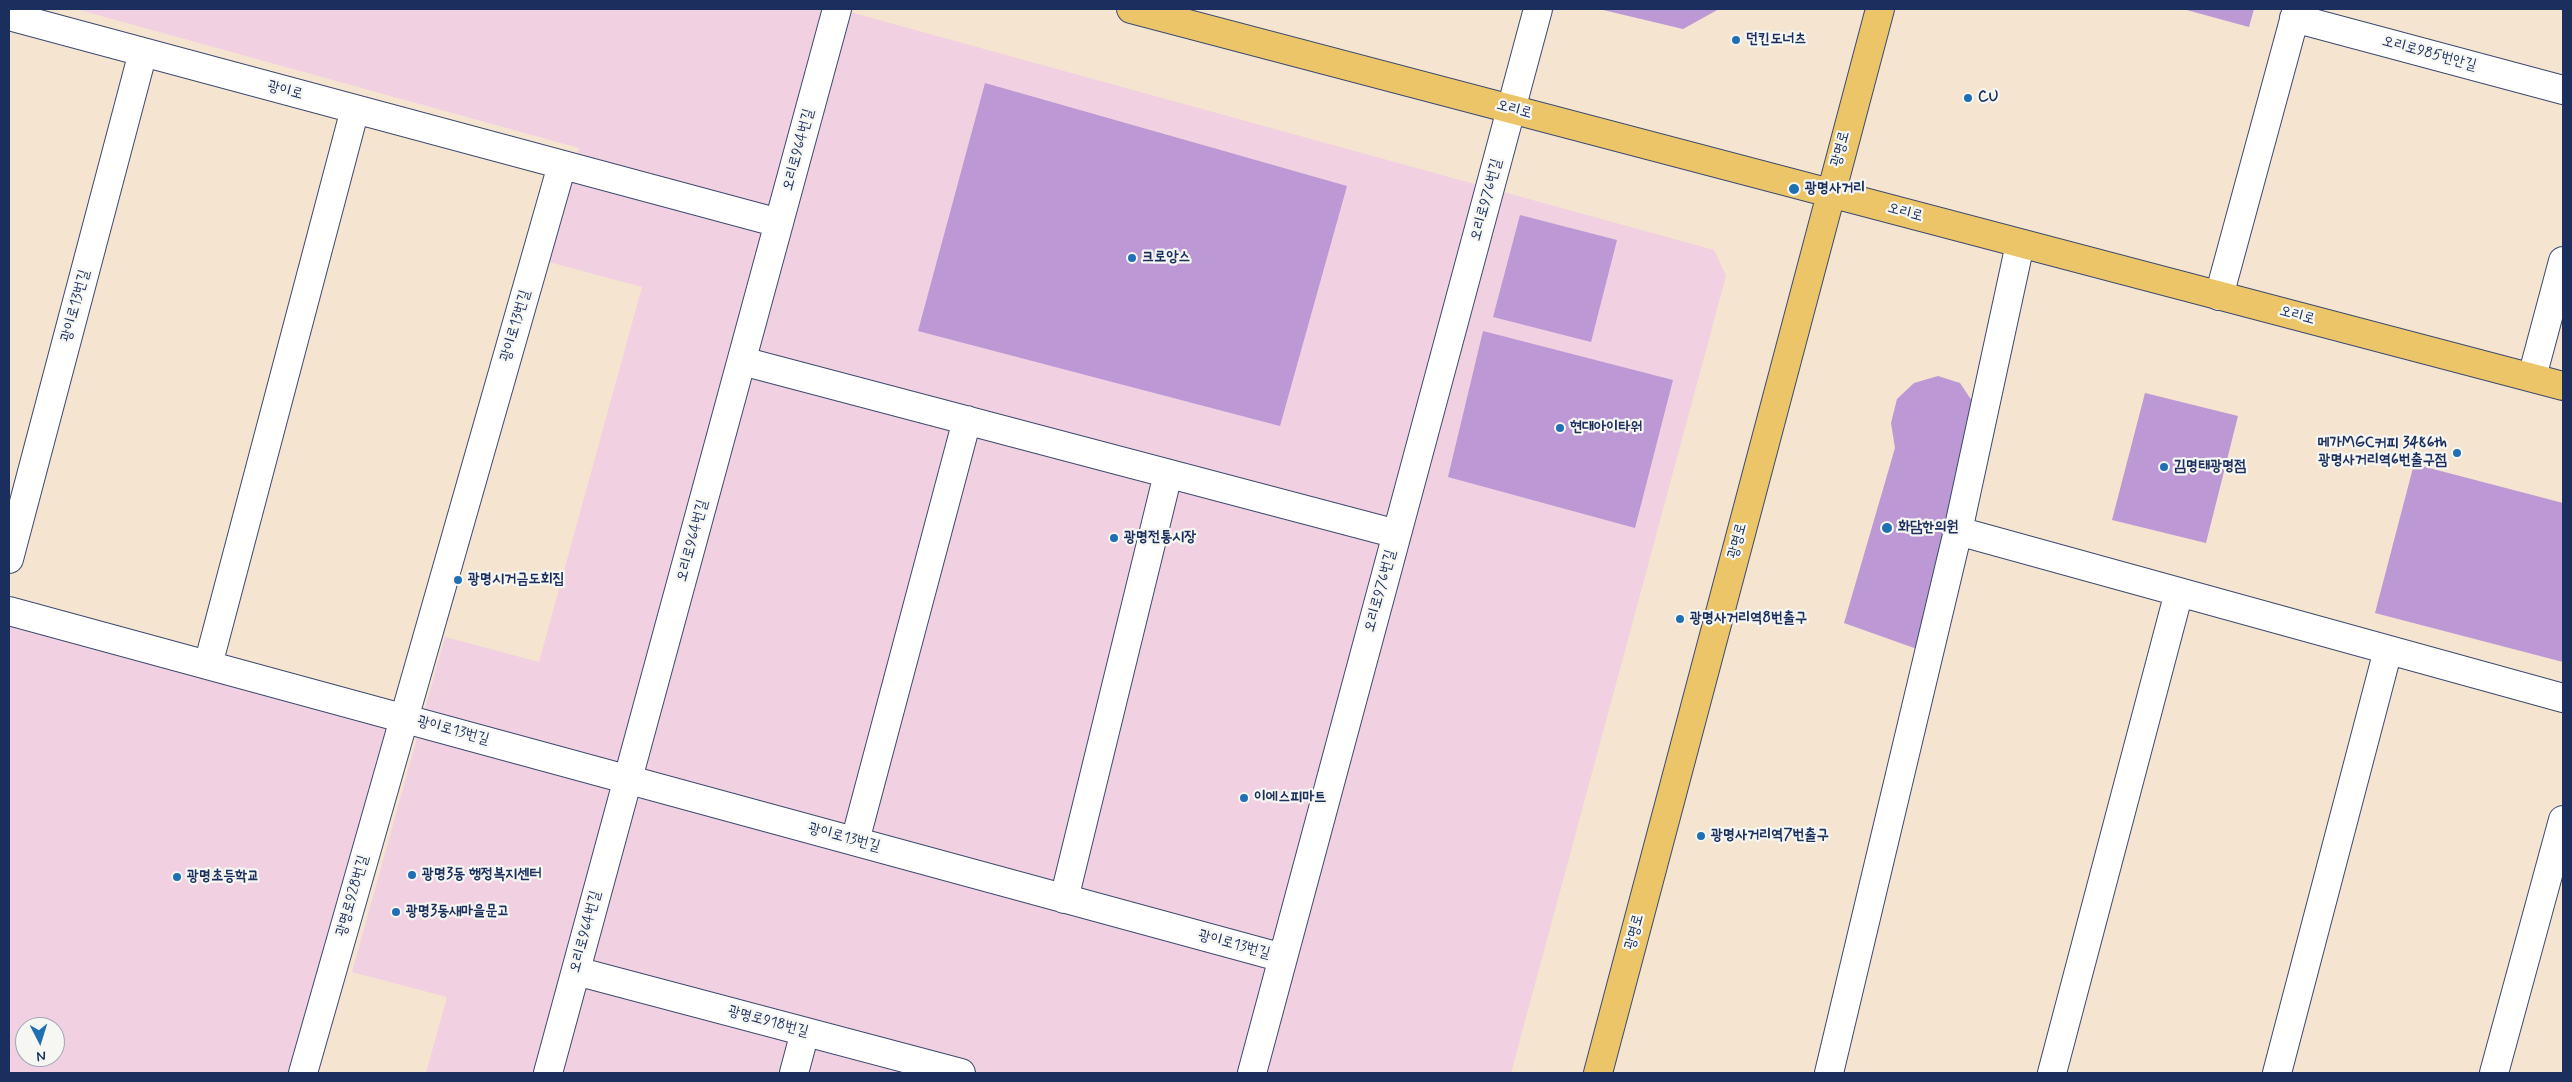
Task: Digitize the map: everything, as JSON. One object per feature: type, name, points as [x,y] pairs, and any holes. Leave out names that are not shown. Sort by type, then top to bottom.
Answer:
[{"type":"main road","name":"오리로","points":[[1131,9],[2563,386]]},
{"type":"main road","name":"광명로","points":[[1598,1073],[1829,193],[1880,9]]},
{"type":"street","name":"오리로964번길","points":[[548,1073],[837,9]]},
{"type":"street","name":"오리로976번길","points":[[1252,1073],[1538,9]]},
{"type":"street","name":"오리로985번안길","points":[[2295,13],[2563,90]]},
{"type":"street","points":[[2219,296],[2295,13]]},
{"type":"street","name":"광이로","points":[[9,16],[779,223]]},
{"type":"street","name":"광이로13번길","points":[[9,559],[143,52]]},
{"type":"street","points":[[208,665],[355,109]]},
{"type":"street","name":"광이로13번길","points":[[404,718],[562,165]]},
{"type":"street","points":[[1829,1073],[1958,531],[2020,244]]},
{"type":"street","points":[[2532,377],[2563,260]]},
{"type":"street","points":[[742,361],[1397,534]]},
{"type":"street","points":[[855,841],[967,420]]},
{"type":"street","points":[[1064,899],[1168,474]]},
{"type":"street","points":[[1958,531],[2563,698]]},
{"type":"street","points":[[2052,1073],[2179,592]]},
{"type":"street","name":"광이로13번길","points":[[9,611],[1283,958]]},
{"type":"street","points":[[2277,1073],[2388,650]]},
{"type":"street","name":"광명로928번길","points":[[303,1073],[404,718]]},
{"type":"street","points":[[2494,1073],[2563,820]]},
{"type":"street","name":"광명로918번길","points":[[576,971],[961,1073]]},
{"type":"street","points":[[794,1073],[805,1032]]},
{"type":"shaded area","name":"광명전통시장","points":[[76,9],[839,9],[1714,250],[1726,276],[1511,1073],[426,1073],[447,997],[352,972],[445,637],[539,662],[642,287],[549,262],[579,148]]},
{"type":"shaded area","name":"광명초등학교","points":[[9,624],[388,727],[288,1073],[9,1073]]},
{"type":"building","points":[[1599,9],[1719,9],[1683,29]]},
{"type":"building","points":[[2183,9],[2254,9],[2249,27]]},
{"type":"building","name":"크로앙스","points":[[985,83],[1347,186],[1280,426],[918,331]]},
{"type":"building","points":[[1520,215],[1617,240],[1591,342],[1493,317]]},
{"type":"building","name":"현대아이타워","points":[[1483,331],[1673,380],[1635,528],[1448,477]]},
{"type":"building","points":[[1938,376],[1960,383],[1972,401],[1975,426],[1917,649],[1844,623],[1895,448],[1891,423],[1897,399],[1914,383]]},
{"type":"building","points":[[2145,393],[2238,416],[2206,543],[2112,520]]},
{"type":"building","points":[[2414,464],[2563,503],[2563,662],[2375,613]]},
{"type":"place","name":"던킨도너츠","points":[[1736,40]]},
{"type":"place","name":"CU","points":[[1968,98]]},
{"type":"place","name":"광명사거리","points":[[1794,189]]},
{"type":"place","name":"크로앙스","points":[[1132,258]]},
{"type":"place","name":"현대아이타워","points":[[1560,428]]},
{"type":"place","name":"메가MGC커피 3486th 광명사거리역6번출구점","points":[[2457,453]]},
{"type":"place","name":"김명태광명점","points":[[2164,467]]},
{"type":"place","name":"화담한의원","points":[[1887,528]]},
{"type":"place","name":"광명전통시장","points":[[1114,538]]},
{"type":"place","name":"광명시거금도회집","points":[[458,580]]},
{"type":"place","name":"광명사거리역8번출구","points":[[1680,619]]},
{"type":"place","name":"이에스피마트","points":[[1244,798]]},
{"type":"place","name":"광명사거리역7번출구","points":[[1701,836]]},
{"type":"place","name":"광명3동 행정복지센터","points":[[412,875]]},
{"type":"place","name":"광명초등학교","points":[[177,877]]},
{"type":"place","name":"광명3동새마을문고","points":[[396,912]]}]
